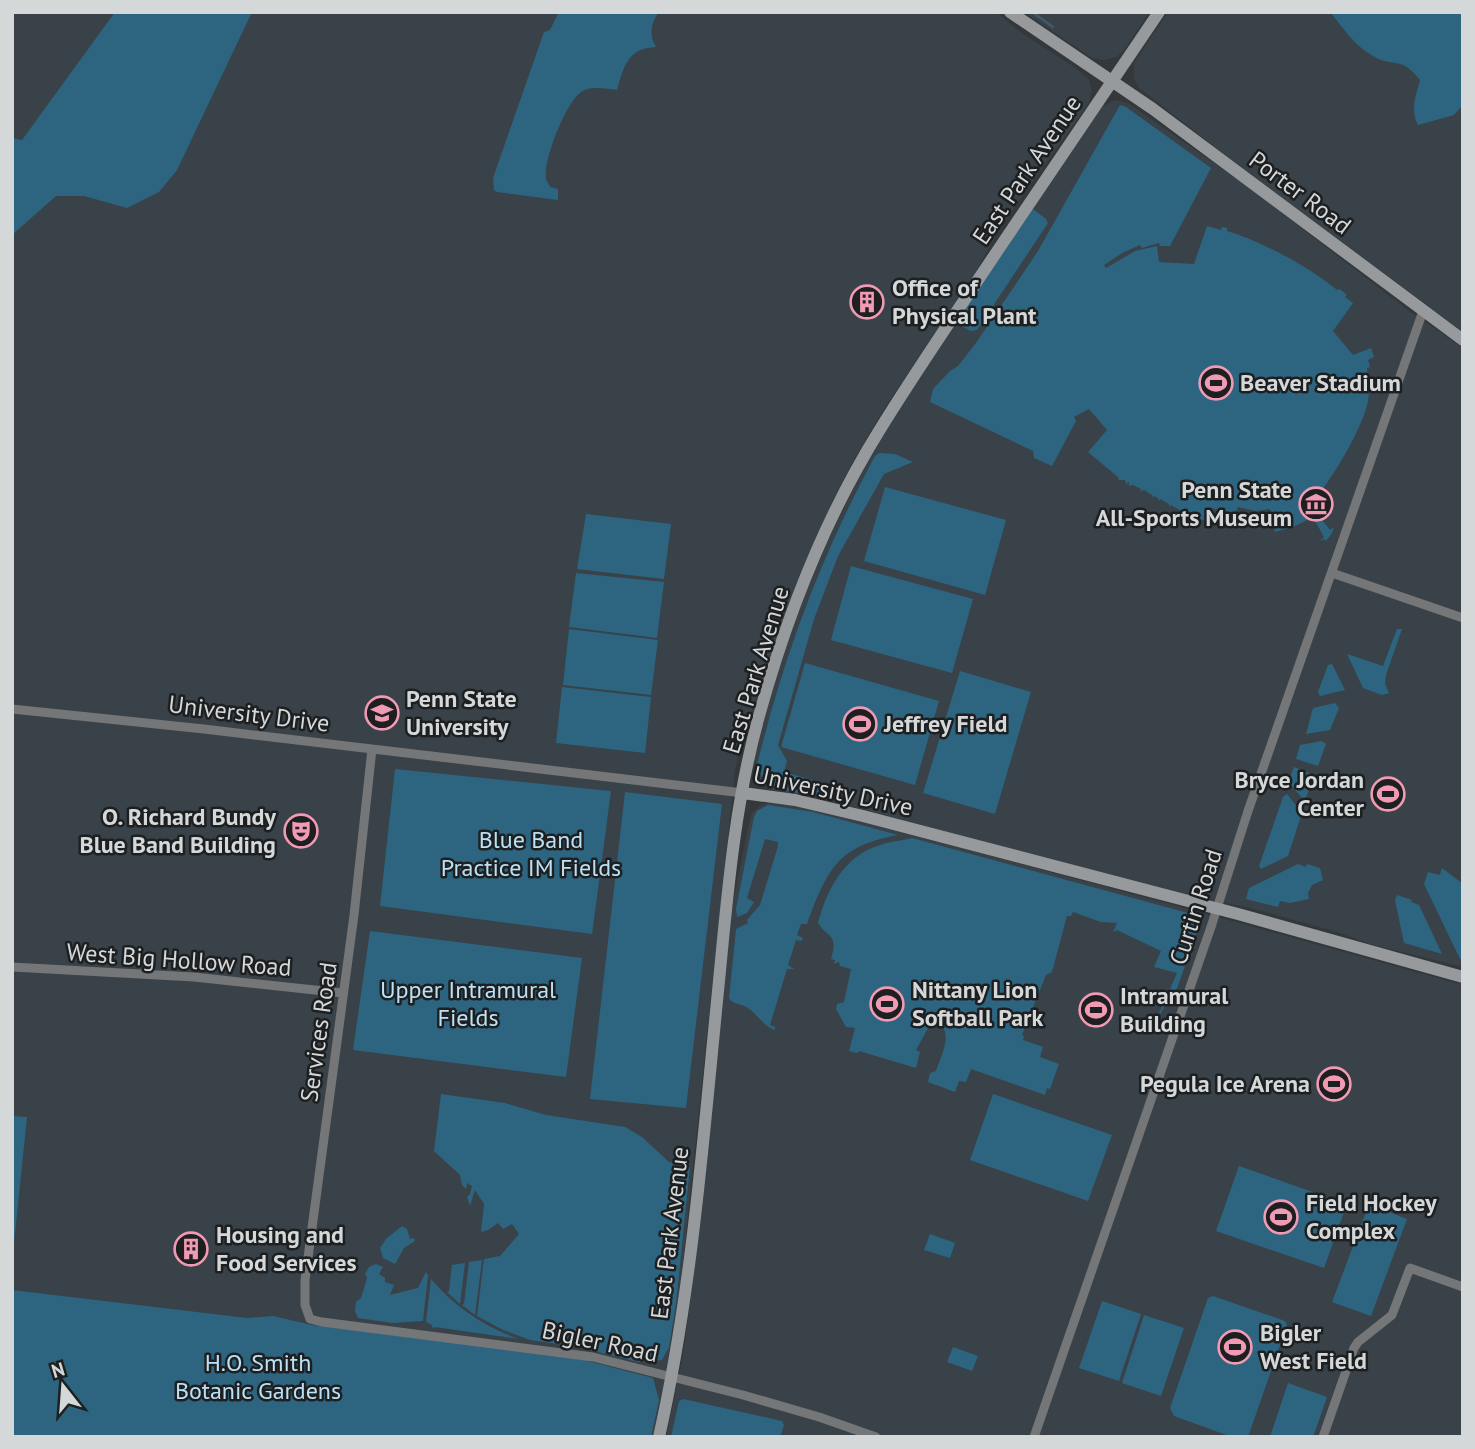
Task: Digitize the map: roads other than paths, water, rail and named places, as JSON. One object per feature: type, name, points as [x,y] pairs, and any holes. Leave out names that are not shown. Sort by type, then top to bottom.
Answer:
[{"type":"main road","name":"Porter Road","points":[[1010,12],[1112,80],[1463,341]]},
{"type":"main road","name":"East Park Avenue","points":[[659,1437],[686,1293],[725,917],[743,793],[758,717],[784,637],[813,561],[854,476],[893,408],[1159,12]]},
{"type":"main road","name":"University Drive","points":[[743,793],[795,800],[863,816],[1463,977]]},
{"type":"street","name":"Curtin Road","points":[[1034,1437],[1248,811],[1423,311]]},
{"type":"street","points":[[1332,573],[1463,618]]},
{"type":"street","name":"University Drive","points":[[12,709],[743,793]]},
{"type":"street","name":"Services Road","points":[[310,1319],[306,1311],[305,1280],[372,749]]},
{"type":"street","name":"West Big Hollow Road","points":[[12,967],[194,977],[343,993]]},
{"type":"street","points":[[1322,1437],[1354,1348],[1392,1315],[1410,1268],[1463,1287]]},
{"type":"street","name":"Bigler Road","points":[[310,1319],[573,1353],[819,1417],[876,1437]]},
{"type":"waterway","points":[[1032,12],[1053,27]]},
{"type":"place","name":"Office of Physical Plant","points":[[867,302]]},
{"type":"place","name":"Beaver Stadium","points":[[1216,383]]},
{"type":"place","name":"Penn State All-Sports Museum","points":[[1316,504]]},
{"type":"place","name":"Penn State University","points":[[382,713]]},
{"type":"place","name":"Jeffrey Field","points":[[860,724]]},
{"type":"place","name":"Bryce Jordan Center","points":[[1388,794]]},
{"type":"place","name":"O. Richard Bundy Blue Band Building","points":[[301,831]]},
{"type":"place","name":"Nittany Lion Softball Park","points":[[887,1004]]},
{"type":"place","name":"Intramural Building","points":[[1096,1010]]},
{"type":"place","name":"Pegula Ice Arena","points":[[1334,1084]]},
{"type":"place","name":"Field Hockey Complex","points":[[1281,1217]]},
{"type":"place","name":"Housing and Food Services","points":[[191,1249]]},
{"type":"place","name":"Bigler West Field","points":[[1235,1347]]},
{"type":"park label","name":"Blue Band Practice IM Fields","points":[[531,854]]},
{"type":"park label","name":"Upper Intramural Fields","points":[[468,1004]]},
{"type":"park label","name":"H.O. Smith Botanic Gardens","points":[[258,1377]]}]
